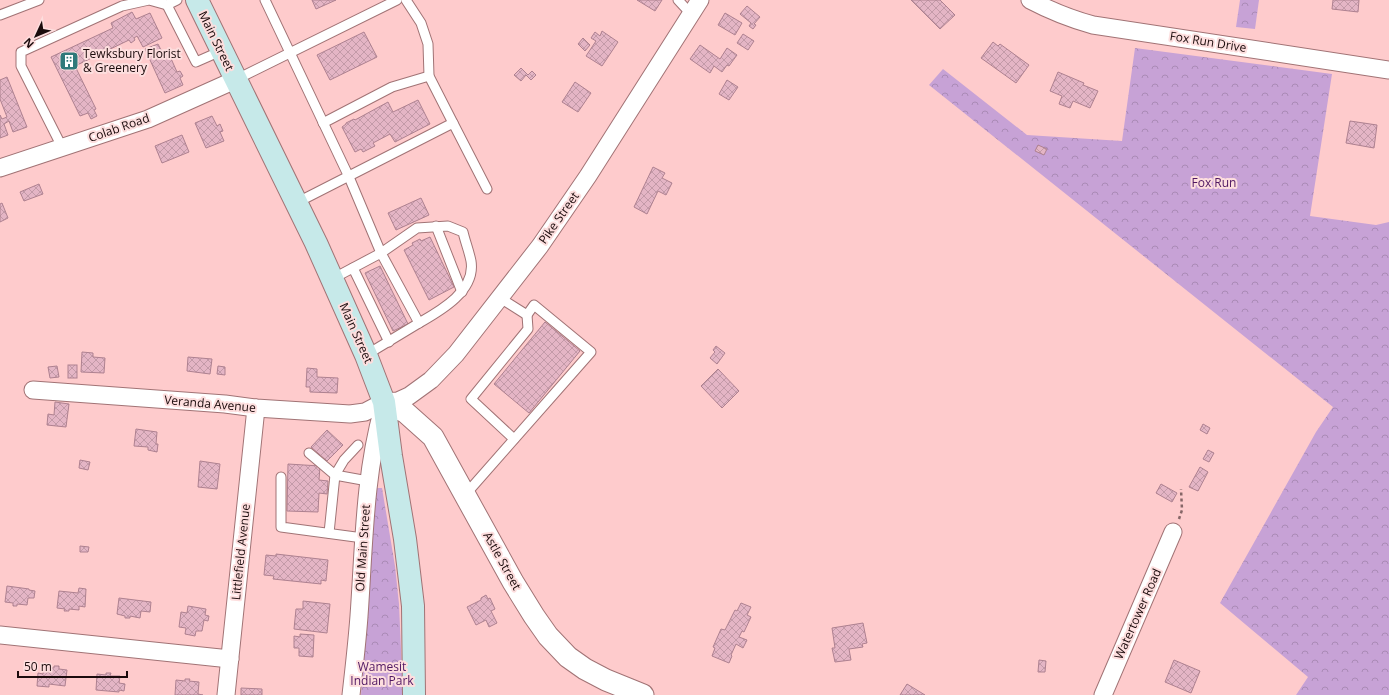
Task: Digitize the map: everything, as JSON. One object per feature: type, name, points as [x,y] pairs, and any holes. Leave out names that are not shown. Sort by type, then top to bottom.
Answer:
[{"type":"main road","name":"Main Street","points":[[197,0],[332,279],[366,355],[384,402],[414,606],[414,695]]},
{"type":"street","name":"Fox Run Drive","points":[[1030,0],[1057,13],[1093,25],[1389,70]]},
{"type":"street","name":"Pike Street","points":[[384,402],[398,401],[409,396],[431,380],[456,354],[540,246],[588,176],[696,7]]},
{"type":"street","name":"Colab Road","points":[[0,168],[148,119],[235,80]]},
{"type":"street","name":"Veranda Avenue","points":[[33,390],[350,414],[364,412],[384,402]]},
{"type":"street","name":"Old Main Street","points":[[351,695],[359,616],[368,481],[376,432],[384,402]]},
{"type":"street","name":"Astle Street","points":[[384,402],[405,412],[433,436],[520,594],[548,636],[568,657],[585,669],[606,680],[643,695]]},
{"type":"street","name":"Littlefield Avenue","points":[[226,695],[256,408]]},
{"type":"street","name":"Watertower Road","points":[[1103,695],[1173,532]]},
{"type":"street","points":[[0,635],[230,659]]},
{"type":"lane","points":[[0,15],[39,0]]},
{"type":"lane","points":[[62,147],[22,66],[21,52],[122,6],[149,0],[167,5],[177,0]]},
{"type":"lane","points":[[265,0],[349,177],[381,253],[419,324]]},
{"type":"lane","points":[[235,80],[397,0]]},
{"type":"lane","points":[[406,0],[421,23],[428,44],[429,76],[488,189]]},
{"type":"lane","points":[[678,0],[696,7]]},
{"type":"lane","points":[[167,5],[196,62],[221,51]]},
{"type":"lane","points":[[323,123],[392,87],[429,76]]},
{"type":"lane","points":[[296,203],[453,123]]},
{"type":"lane","points":[[436,226],[462,292]]},
{"type":"lane","points":[[332,279],[381,253],[417,228],[448,226],[463,232],[471,262],[471,274],[462,292],[442,309],[366,355]]},
{"type":"lane","points":[[353,268],[389,342]]},
{"type":"lane","points":[[500,298],[526,315]]},
{"type":"lane","points":[[465,495],[514,440],[591,352],[534,305],[526,315],[528,329],[471,399],[514,440]]},
{"type":"lane","points":[[330,534],[335,475],[344,460],[358,445]]},
{"type":"lane","points":[[309,453],[335,475],[368,481]]},
{"type":"lane","points":[[281,477],[281,527],[363,538]]},
{"type":"path","points":[[1173,532],[1182,510],[1181,489]]},
{"type":"green space","points":[[1240,0],[1259,0],[1255,29],[1236,27]]},
{"type":"green space","name":"Fox Run","points":[[1135,48],[1332,74],[1310,216],[1376,225],[1389,222],[1389,695],[1296,695],[1308,677],[1220,603],[1316,432],[1333,407],[929,85],[943,69],[1027,135],[1122,141]]},
{"type":"green space","name":"Wamesit Indian Park","points":[[375,488],[382,488],[395,566],[399,604],[403,695],[361,695]]},
{"type":"building","points":[[312,0],[336,0],[316,9]]},
{"type":"building","points":[[637,0],[662,0],[655,11]]},
{"type":"building","points":[[911,0],[940,0],[955,15],[940,29]]},
{"type":"building","points":[[1333,0],[1359,0],[1358,12],[1332,9]]},
{"type":"building","points":[[747,6],[760,17],[754,24],[756,25],[753,29],[749,26],[751,23],[740,14]]},
{"type":"building","name":"Tewksbury Florist & Greenery","points":[[132,12],[136,19],[150,13],[162,38],[143,47],[137,36],[131,43],[129,40],[75,66],[96,109],[94,110],[97,116],[91,119],[88,113],[80,116],[51,57],[113,28],[111,23]]},
{"type":"building","points":[[725,13],[742,23],[735,35],[718,25]]},
{"type":"building","points":[[602,31],[618,42],[602,66],[586,56],[596,41],[591,38],[595,32],[600,36]]},
{"type":"building","points":[[364,32],[377,57],[330,80],[317,55]]},
{"type":"building","points":[[743,34],[754,41],[748,50],[737,43]]},
{"type":"building","points":[[583,38],[590,45],[585,51],[578,44]]},
{"type":"building","points":[[993,42],[998,46],[1000,44],[1029,65],[1016,83],[981,58]]},
{"type":"building","points":[[158,44],[162,57],[169,54],[177,72],[180,71],[183,76],[180,78],[183,85],[165,93],[145,49]]},
{"type":"building","points":[[700,45],[720,59],[727,48],[737,55],[729,66],[727,65],[722,72],[714,66],[710,73],[690,59]]},
{"type":"building","points":[[521,68],[528,75],[532,71],[536,75],[531,80],[526,75],[521,81],[514,75]]},
{"type":"building","points":[[1058,72],[1084,83],[1083,85],[1098,91],[1090,108],[1073,101],[1070,108],[1059,104],[1062,96],[1050,91]]},
{"type":"building","points":[[7,77],[27,127],[13,132],[9,121],[4,124],[8,135],[0,138],[0,115],[2,119],[7,117],[0,99],[0,80]]},
{"type":"building","points":[[727,80],[738,87],[729,100],[719,94]]},
{"type":"building","points":[[575,82],[591,93],[578,112],[562,102]]},
{"type":"building","points":[[418,100],[430,124],[395,142],[390,134],[373,143],[375,146],[363,152],[361,149],[355,152],[342,127],[346,123],[354,119],[355,120],[388,102],[393,112]]},
{"type":"building","points":[[212,116],[217,126],[220,124],[223,131],[220,132],[224,141],[206,148],[195,123]]},
{"type":"building","points":[[1350,121],[1377,125],[1374,148],[1346,143]]},
{"type":"building","points":[[182,135],[189,152],[162,163],[155,146]]},
{"type":"building","points":[[1038,145],[1047,149],[1044,155],[1035,151]]},
{"type":"building","points":[[653,167],[665,173],[662,178],[672,183],[666,195],[658,191],[647,214],[634,207]]},
{"type":"building","points":[[39,184],[43,194],[24,201],[20,192]]},
{"type":"building","points":[[421,198],[429,215],[396,230],[388,213]]},
{"type":"building","points":[[2,203],[8,218],[0,222],[0,204]]},
{"type":"building","points":[[430,237],[454,287],[429,300],[404,250],[413,245],[412,243],[420,239],[421,241]]},
{"type":"building","points":[[380,266],[408,324],[393,331],[365,273]]},
{"type":"building","points":[[545,322],[580,351],[529,413],[494,384]]},
{"type":"building","points":[[716,346],[725,353],[717,364],[710,358],[715,352],[713,350]]},
{"type":"building","points":[[82,352],[93,353],[93,357],[105,358],[104,373],[81,372]]},
{"type":"building","points":[[188,357],[212,359],[210,374],[187,371]]},
{"type":"building","points":[[68,365],[77,365],[77,378],[68,378]]},
{"type":"building","points":[[57,366],[59,377],[50,378],[48,367]]},
{"type":"building","points":[[218,366],[225,367],[225,375],[217,374]]},
{"type":"building","points":[[307,368],[317,369],[317,377],[338,378],[337,393],[310,392],[310,387],[306,387]]},
{"type":"building","points":[[718,369],[739,391],[722,408],[701,386]]},
{"type":"building","points":[[55,402],[69,404],[66,427],[47,425],[48,414],[54,415]]},
{"type":"building","points":[[1203,424],[1210,428],[1207,434],[1200,430]]},
{"type":"building","points":[[136,429],[157,432],[157,452],[148,450],[148,447],[134,446]]},
{"type":"building","points":[[327,430],[343,445],[327,461],[311,447]]},
{"type":"building","points":[[1208,450],[1214,453],[1209,462],[1203,459]]},
{"type":"building","points":[[80,460],[90,462],[88,470],[79,468]]},
{"type":"building","points":[[200,461],[220,464],[217,489],[198,487]]},
{"type":"building","points":[[288,464],[320,466],[319,480],[328,481],[327,494],[319,493],[318,512],[287,511]]},
{"type":"building","points":[[1200,467],[1208,472],[1198,491],[1189,487]]},
{"type":"building","points":[[1161,484],[1177,493],[1172,502],[1156,493]]},
{"type":"building","points":[[80,546],[89,547],[88,552],[80,552]]},
{"type":"building","points":[[276,554],[328,560],[326,581],[321,580],[321,584],[273,579],[274,576],[264,575],[266,555],[276,556]]},
{"type":"building","points":[[7,586],[35,591],[34,598],[28,598],[27,605],[17,604],[17,606],[13,606],[13,603],[5,602]]},
{"type":"building","points":[[79,588],[86,589],[85,607],[79,606],[79,610],[69,609],[69,611],[64,611],[65,609],[57,608],[59,591],[78,593]]},
{"type":"building","points":[[486,595],[488,599],[490,598],[495,609],[491,611],[497,623],[489,627],[486,620],[476,625],[467,607],[481,600],[481,598]]},
{"type":"building","points":[[119,598],[151,602],[150,612],[141,611],[140,618],[130,616],[130,618],[125,618],[125,616],[117,614]]},
{"type":"building","points":[[303,601],[330,604],[327,633],[294,629],[296,609],[303,609]]},
{"type":"building","points":[[741,603],[751,607],[747,615],[751,617],[744,632],[742,631],[739,637],[747,640],[743,648],[736,644],[729,663],[712,656],[715,648],[713,647],[721,629],[725,630],[735,610],[737,611]]},
{"type":"building","points":[[188,606],[206,609],[205,615],[209,616],[208,621],[204,620],[202,631],[196,631],[195,636],[185,634],[186,628],[179,627],[181,612],[187,613]]},
{"type":"building","points":[[863,623],[867,643],[862,644],[863,647],[849,649],[851,660],[835,662],[832,648],[835,648],[832,628]]},
{"type":"building","points":[[300,634],[314,635],[313,657],[299,656],[299,648],[294,648],[294,636],[300,637]]},
{"type":"building","points":[[1039,660],[1046,661],[1045,672],[1038,672]]},
{"type":"building","points":[[1174,660],[1200,671],[1191,693],[1165,682]]},
{"type":"building","points":[[54,666],[59,666],[59,669],[67,670],[65,686],[49,684],[49,687],[37,686],[38,673],[43,674],[44,667],[54,668]]},
{"type":"building","points":[[106,673],[111,673],[110,676],[120,676],[119,683],[125,684],[124,691],[96,690],[97,674],[106,675]]},
{"type":"building","points":[[185,679],[199,682],[198,694],[203,695],[175,695],[176,680],[185,681]]},
{"type":"building","points":[[907,684],[925,695],[900,695]]},
{"type":"building","points":[[241,688],[262,689],[262,695],[241,695]]},
{"type":"place","name":"Tewksbury Florist & Greenery","points":[[69,61]]}]
